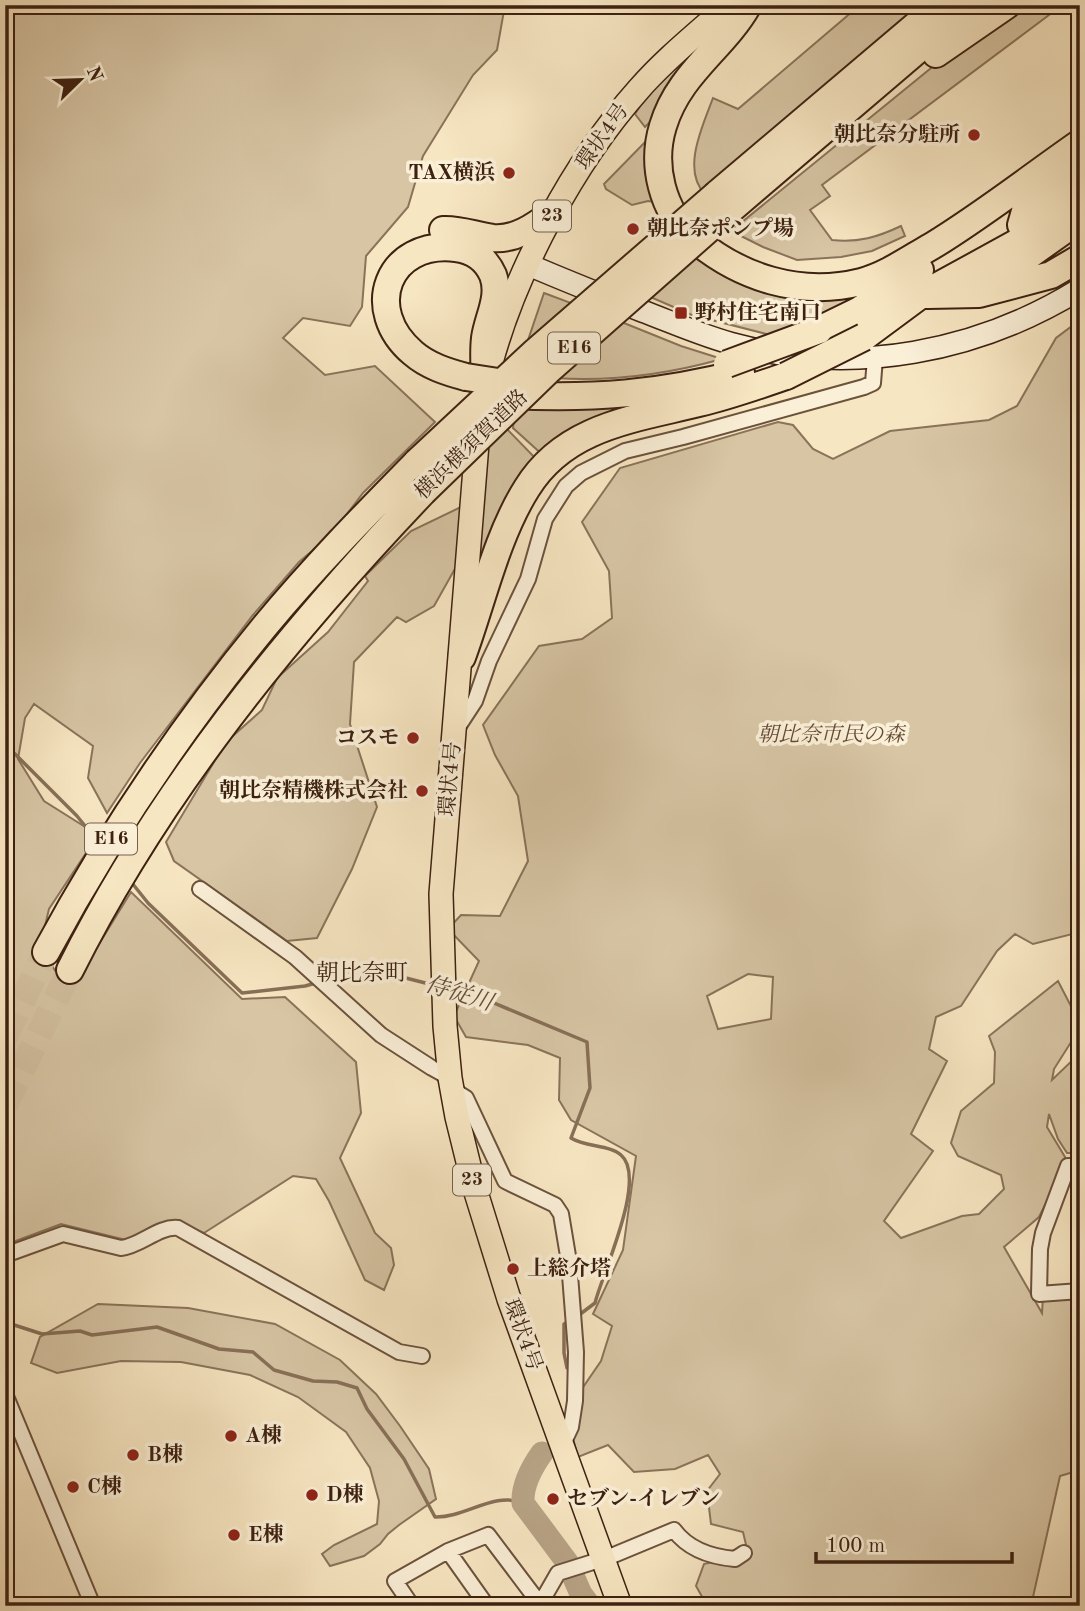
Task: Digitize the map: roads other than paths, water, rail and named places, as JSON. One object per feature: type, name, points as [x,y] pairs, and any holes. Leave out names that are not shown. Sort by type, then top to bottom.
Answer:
[{"type":"highway","points":[[748,5],[674,99],[663,126],[658,150],[658,172],[674,215],[688,233],[707,250],[753,275],[783,284],[813,288],[839,286],[874,277],[907,261],[976,218],[1080,143]]},
{"type":"highway","name":"横浜横須賀道路","points":[[46,952],[110,840],[160,765],[265,626],[348,533],[417,462],[536,351],[724,202],[940,5]]},
{"type":"highway","name":"横浜横須賀道路","points":[[70,970],[132,858],[180,785],[306,621],[363,555],[423,492],[550,369],[663,266],[724,202],[762,182],[970,5]]},
{"type":"highway","points":[[762,182],[1007,5]]},
{"type":"highway","points":[[825,334],[938,256],[976,218],[993,191],[1080,128]]},
{"type":"highway","points":[[976,218],[1021,198],[1080,156]]},
{"type":"highway","points":[[1003,258],[1021,225],[1025,211],[1080,169]]},
{"type":"highway","points":[[1021,225],[1080,181]]},
{"type":"highway","points":[[1003,258],[1080,194]]},
{"type":"highway","points":[[1003,258],[1036,241],[1080,208]]},
{"type":"highway","points":[[554,212],[524,233],[506,237],[494,238],[452,229],[417,234],[400,243],[387,255],[377,270],[372,287],[373,306],[380,329],[391,349],[407,364],[424,374],[487,386],[617,384],[734,368],[930,295],[1080,219]]},
{"type":"highway","points":[[1003,258],[1046,259],[1080,233]]},
{"type":"highway","points":[[439,246],[462,248],[477,254],[494,277],[495,303],[485,338],[487,386],[444,371],[412,352],[400,339],[392,323],[387,306],[387,289],[392,275],[400,263],[423,249],[439,246]]},
{"type":"highway","points":[[1043,278],[1080,248]]},
{"type":"highway","points":[[462,657],[511,518],[538,472],[568,444],[607,426],[725,397],[870,347],[930,295],[979,294],[1043,278],[1080,258]]},
{"type":"main road","name":"環状4号","points":[[621,1606],[509,1299],[477,1199],[457,1117],[445,1026],[442,894],[477,445],[497,342],[511,303],[554,212],[596,144],[621,110],[660,68],[729,5]]},
{"type":"street","points":[[528,265],[690,330],[737,345],[810,357],[870,347],[948,346],[1027,318],[1080,289]]},
{"type":"street","points":[[455,731],[475,701],[489,661],[527,579],[545,519],[566,486],[598,463],[625,451],[873,383],[870,347]]},
{"type":"street","points":[[200,889],[295,957],[381,1035],[452,1084],[466,1098],[505,1181],[555,1205],[561,1214],[569,1262],[576,1352],[575,1401],[571,1427],[562,1446]]},
{"type":"street","points":[[1080,1166],[1068,1166],[1043,1233],[1039,1294],[1080,1292]]},
{"type":"street","points":[[5,1255],[63,1234],[121,1248],[130,1247],[169,1227],[178,1228],[399,1352],[422,1356]]},
{"type":"street","points":[[5,1394],[93,1606]]},
{"type":"street","points":[[412,1606],[395,1581],[448,1551],[488,1535],[539,1605],[558,1573],[674,1530],[679,1537],[705,1553],[735,1559],[744,1553]]},
{"type":"street","points":[[448,1551],[487,1606]]},
{"type":"waterway","name":"侍従川","points":[[5,744],[77,816],[98,842]]},
{"type":"waterway","name":"侍従川","points":[[132,883],[148,903],[242,993],[316,983]]},
{"type":"waterway","name":"侍従川","points":[[326,979],[363,967],[437,986]]},
{"type":"waterway","name":"侍従川","points":[[451,990],[482,998],[587,1042],[590,1088],[571,1138],[611,1149],[621,1155],[628,1167],[629,1184],[621,1227],[595,1303],[579,1315]]},
{"type":"waterway","name":"侍従川","points":[[567,1368],[564,1324],[569,1321]]},
{"type":"waterway","points":[[5,1322],[42,1334],[80,1331],[92,1335],[157,1327],[219,1349],[253,1352],[274,1370],[313,1381],[337,1382],[357,1388],[367,1409],[404,1459],[435,1517],[457,1514],[501,1500],[523,1503]]},
{"type":"waterway","name":"侍従川","points":[[542,1453],[528,1476],[523,1503],[567,1562],[581,1594],[590,1606]]},
{"type":"tunnel","points":[[5,1036],[46,952]]},
{"type":"tunnel","points":[[5,1105],[70,970]]},
{"type":"place","name":"朝比奈分駐所","points":[[974,135]]},
{"type":"place","name":"TAX横浜","points":[[509,173]]},
{"type":"place","name":"朝比奈ポンプ場","points":[[633,229]]},
{"type":"place","name":"野村住宅南口","points":[[681,313]]},
{"type":"place","name":"コスモ","points":[[413,738]]},
{"type":"place","name":"朝比奈精機株式会社","points":[[422,791]]},
{"type":"place","name":"上総介塔","points":[[513,1269]]},
{"type":"place","name":"A棟","points":[[231,1436]]},
{"type":"place","name":"B棟","points":[[133,1455]]},
{"type":"place","name":"C棟","points":[[73,1487]]},
{"type":"place","name":"D棟","points":[[312,1495]]},
{"type":"place","name":"セブン-イレブン","points":[[553,1499]]},
{"type":"place","name":"E棟","points":[[234,1535]]},
{"type":"district","name":"朝比奈町","points":[[362,973]]},
{"type":"park label","name":"朝比奈市民の森","points":[[831,735]]}]
